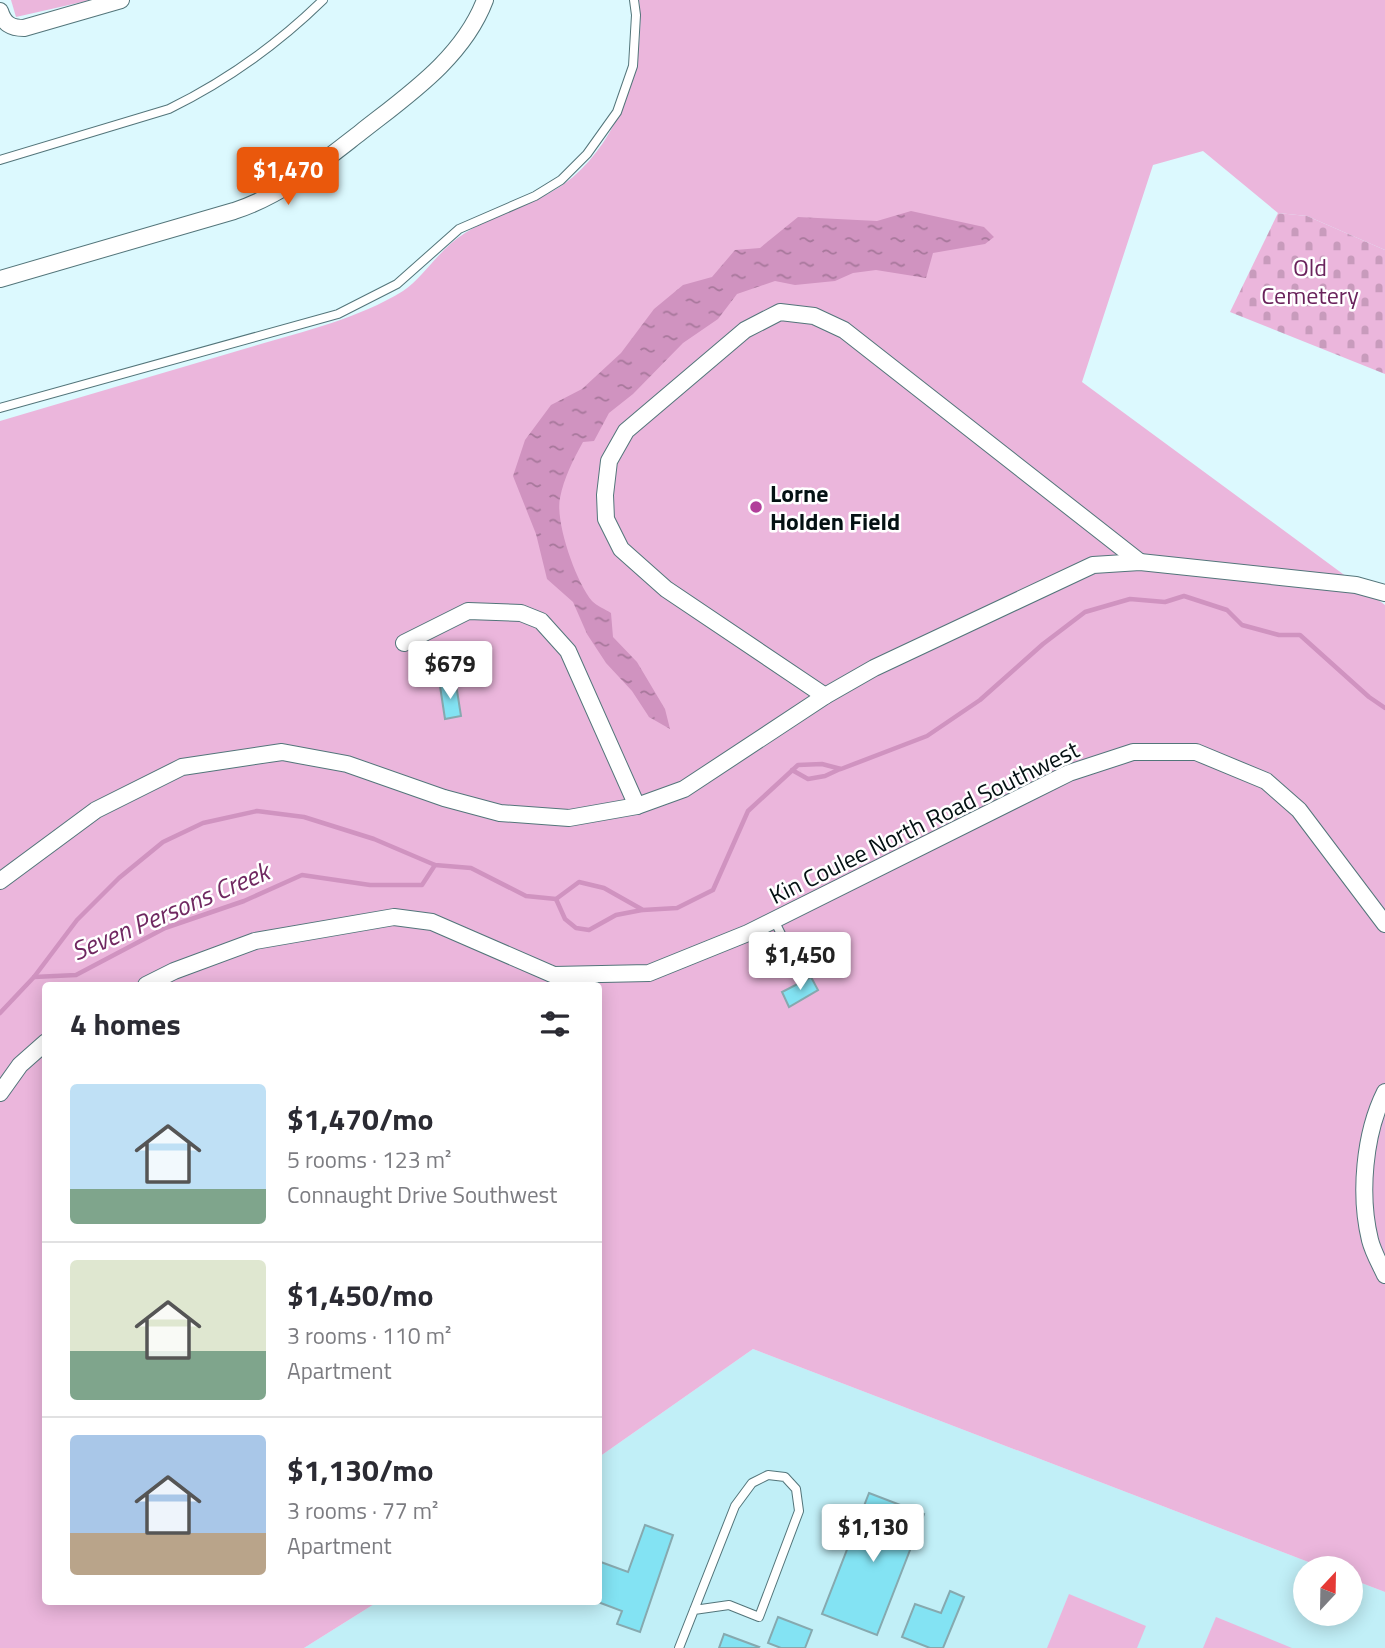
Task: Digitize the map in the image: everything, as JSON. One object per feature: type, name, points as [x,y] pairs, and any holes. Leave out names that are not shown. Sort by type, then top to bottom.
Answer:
[{"type":"street","points":[[0,11],[11,27],[24,29],[121,0]]},
{"type":"street","points":[[0,279],[259,203],[309,172],[405,98],[439,67],[471,29],[485,0]]},
{"type":"street","points":[[825,696],[666,589],[621,548],[606,519],[605,495],[609,460],[626,431],[745,330],[780,312],[814,316],[844,330],[1140,562]]},
{"type":"street","points":[[1093,565],[1102,534]]},
{"type":"street","points":[[0,881],[96,810],[182,767],[282,752],[347,764],[444,798],[500,813],[569,818],[637,806],[684,789],[825,696],[874,668],[1093,565],[1140,562],[1356,585],[1385,593]]},
{"type":"street","points":[[404,643],[468,611],[521,613],[541,621],[568,651],[637,806]]},
{"type":"street","name":"Kin Coulee North Road Southwest","points":[[152,982],[255,941],[394,917],[432,922],[554,975],[649,973],[774,920],[1069,774],[1133,752],[1196,752],[1266,781],[1299,810],[1385,924]]},
{"type":"street","points":[[0,1093],[20,1065],[42,1046]]},
{"type":"street","points":[[1385,1092],[1374,1113],[1363,1177],[1370,1241],[1385,1275]]},
{"type":"lane","points":[[0,160],[169,108],[195,96],[282,38],[323,0]]},
{"type":"lane","points":[[0,408],[338,314],[397,284],[459,229],[535,196],[561,180],[587,154],[617,112],[633,66],[636,15],[634,0]]},
{"type":"lane","points":[[774,920],[801,974]]},
{"type":"lane","points":[[679,1648],[694,1609],[735,1506],[752,1483],[768,1475],[785,1477],[796,1489],[799,1511],[759,1617],[729,1605],[694,1609]]},
{"type":"shaded area","points":[[753,1349],[1293,1556],[1293,1626],[1363,1626],[1363,1584],[1385,1592],[1385,1648],[304,1648],[373,1605],[602,1605],[602,1455]]},
{"type":"green space","points":[[11,0],[91,0],[16,17]]},
{"type":"green space","points":[[639,0],[1385,0],[1385,250],[1307,216],[1278,213],[1203,151],[1153,165],[1082,382],[1385,605],[1385,1592],[1363,1584],[1363,1556],[1293,1556],[753,1349],[602,1455],[602,982],[42,982],[42,1605],[373,1605],[304,1648],[0,1648],[0,421],[326,325],[366,310],[403,291],[456,239],[477,226],[540,198],[564,184],[583,167],[600,148],[614,125],[633,76],[638,50]]},
{"type":"green space","name":"Old Cemetery","points":[[1278,213],[1307,216],[1385,250],[1385,374],[1230,312]]},
{"type":"green space","points":[[1069,1594],[1146,1626],[1137,1648],[1047,1648]]},
{"type":"green space","points":[[1216,1617],[1292,1648],[1203,1648]]},
{"type":"water","points":[[911,211],[984,227],[994,237],[985,244],[933,253],[926,278],[876,270],[853,273],[835,281],[795,285],[775,281],[737,294],[718,319],[683,343],[633,394],[609,413],[594,441],[583,442],[572,462],[559,509],[574,566],[592,601],[611,613],[613,637],[637,662],[665,709],[670,729],[649,717],[632,691],[606,663],[587,634],[573,602],[547,579],[536,534],[513,476],[525,440],[551,405],[582,389],[621,353],[654,309],[683,285],[712,277],[735,250],[760,248],[798,217],[877,221]]},
{"type":"building","points":[[456,684],[461,716],[445,719],[440,686]]},
{"type":"building","points":[[811,977],[818,990],[789,1007],[782,992]]},
{"type":"building","points":[[869,1493],[924,1514],[877,1635],[822,1614]]},
{"type":"building","points":[[645,1525],[673,1535],[640,1632],[617,1624],[622,1611],[602,1604],[602,1562],[628,1572]]},
{"type":"building","points":[[950,1591],[964,1597],[943,1648],[930,1648],[902,1637],[915,1604],[941,1613]]},
{"type":"building","points":[[778,1617],[812,1630],[805,1648],[781,1648],[768,1643]]},
{"type":"building","points":[[724,1634],[759,1647],[719,1648]]},
{"type":"waterway","name":"Seven Persons Creek","points":[[0,1013],[34,977],[77,920],[119,878],[163,842],[203,823],[257,811],[304,817],[374,839],[435,865],[471,868],[526,896],[556,899],[579,882],[604,888],[643,910],[677,908],[713,890],[748,811],[798,765],[822,764],[841,769],[927,736],[980,700],[1043,644],[1085,612],[1130,599],[1165,602],[1184,596],[1227,610],[1242,625],[1279,635],[1300,635],[1385,708]]},
{"type":"waterway","name":"Seven Persons Creek","points":[[792,770],[808,779],[825,776],[840,769]]},
{"type":"waterway","name":"Seven Persons Creek","points":[[34,977],[76,975],[165,928],[244,901],[302,875],[370,885],[422,885],[435,865]]},
{"type":"waterway","name":"Seven Persons Creek","points":[[556,899],[565,919],[576,928],[589,930],[616,915],[642,910]]},
{"type":"place","name":"Lorne Holden Field","points":[[756,507]]}]
